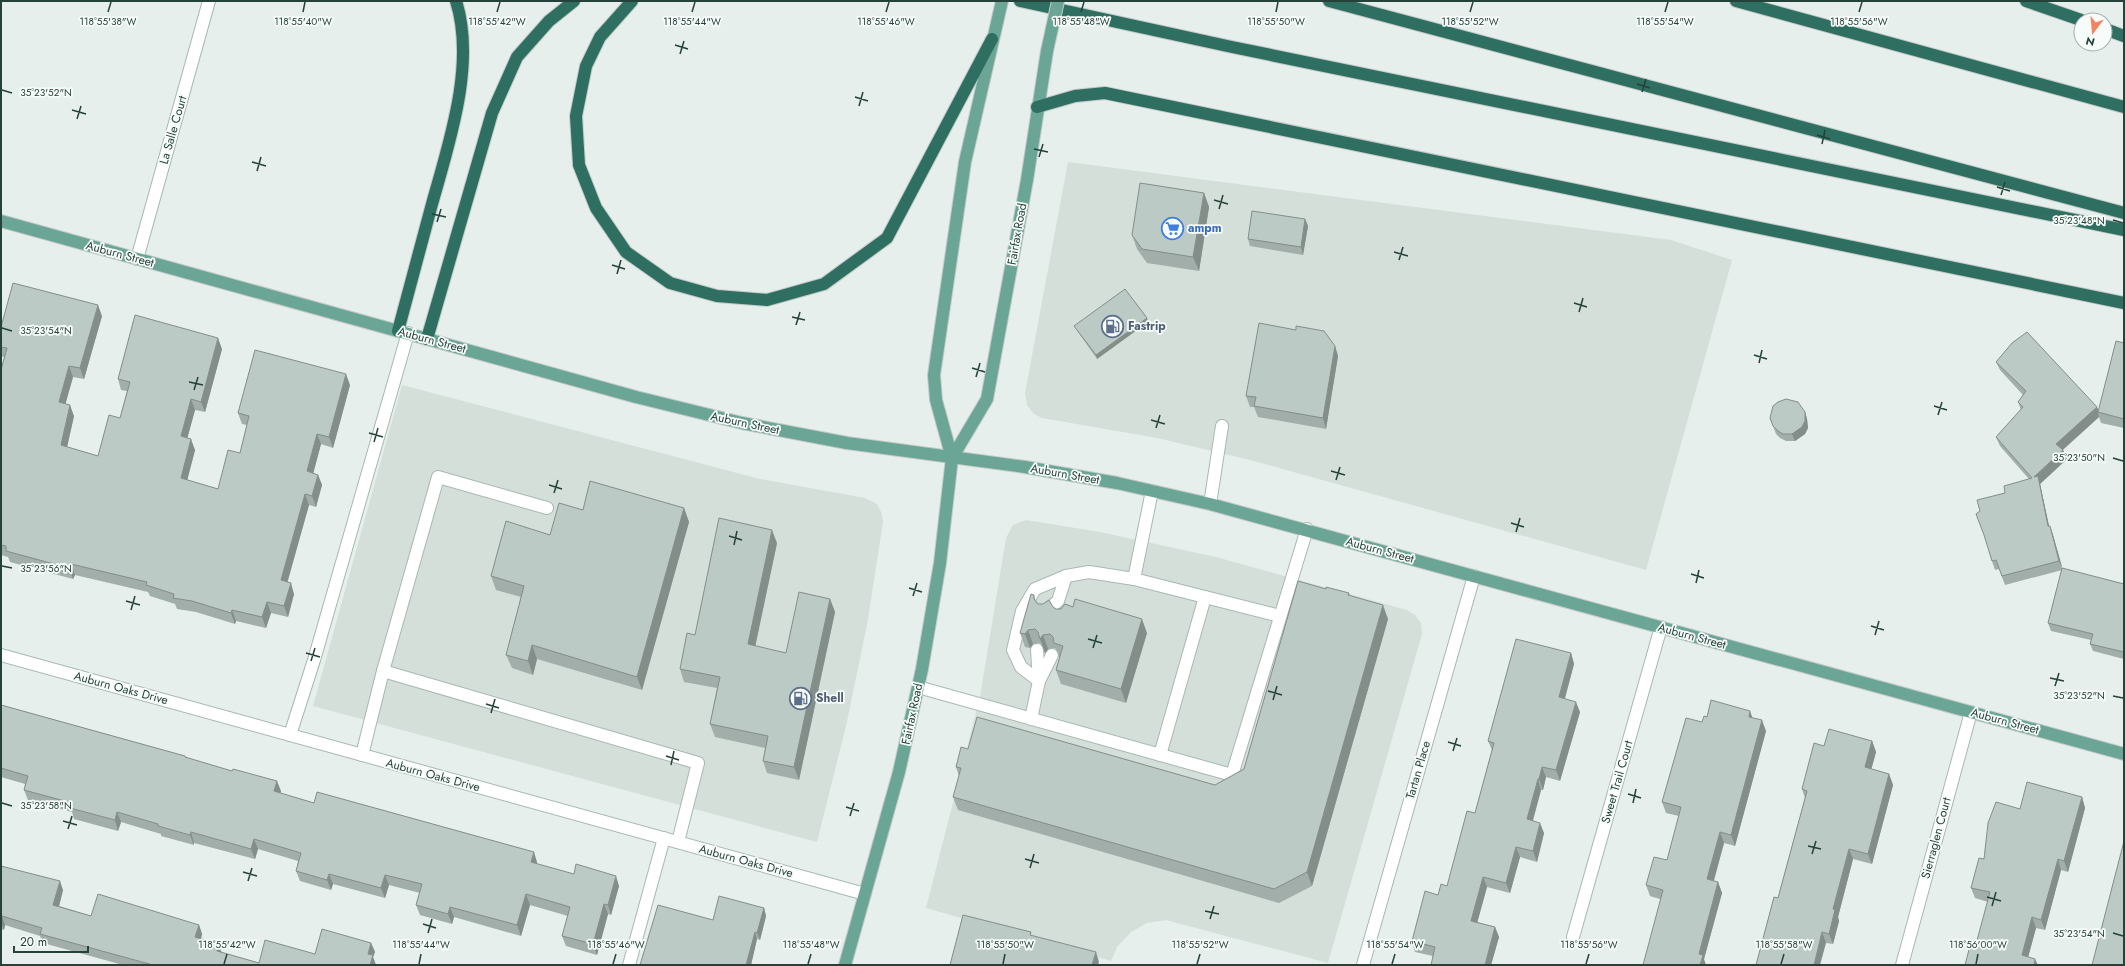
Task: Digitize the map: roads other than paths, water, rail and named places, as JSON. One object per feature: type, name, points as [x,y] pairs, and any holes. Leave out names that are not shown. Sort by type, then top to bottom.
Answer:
[{"type":"highway","points":[[403,332],[450,140],[463,71],[461,19],[456,1]]},
{"type":"highway","points":[[427,339],[492,113],[517,56],[549,21],[574,1]]},
{"type":"highway","points":[[632,1],[600,38],[586,66],[576,116],[579,166],[596,208],[626,252],[670,283],[717,296],[767,300],[824,284],[887,238],[992,39]]},
{"type":"highway","points":[[1020,1],[1232,47],[2124,230]]},
{"type":"highway","points":[[1329,1],[2124,213]]},
{"type":"highway","points":[[1736,1],[2124,107]]},
{"type":"highway","points":[[2026,1],[2073,17]]},
{"type":"highway","points":[[2113,32],[2124,36]]},
{"type":"highway","points":[[1037,107],[1075,96],[1105,93],[2124,303]]},
{"type":"main road","name":"Fairfax Road","points":[[845,965],[899,772],[918,687],[940,563],[952,458],[936,400],[934,375],[965,162],[992,39],[1002,1]]},
{"type":"main road","name":"Fairfax Road","points":[[952,458],[988,399],[1027,180],[1037,107],[1058,1]]},
{"type":"main road","name":"Auburn Street","points":[[1,221],[636,397],[742,423],[847,443],[1025,467],[1152,491],[1210,504],[1307,529],[2124,754]]},
{"type":"street","name":"La Salle Court","points":[[137,258],[209,1]]},
{"type":"street","points":[[290,735],[314,660],[403,332]]},
{"type":"street","points":[[1210,504],[1222,426]]},
{"type":"street","points":[[362,755],[383,671],[438,477],[547,508]]},
{"type":"street","points":[[1134,580],[1152,491]]},
{"type":"street","points":[[918,687],[1232,776],[1307,529]]},
{"type":"street","points":[[1039,681],[1020,667],[1013,650],[1022,611],[1035,589],[1066,576],[1089,572],[1134,580],[1280,616]]},
{"type":"street","points":[[1046,611],[1058,601],[1066,576]]},
{"type":"street","name":"Tartan Place","points":[[1362,965],[1474,576]]},
{"type":"street","points":[[1160,755],[1205,597]]},
{"type":"street","points":[[1058,601],[1063,616]]},
{"type":"street","name":"Sweet Trail Court","points":[[1573,937],[1662,627]]},
{"type":"street","points":[[1037,650],[1039,681]]},
{"type":"street","name":"Auburn Oaks Drive","points":[[1,655],[866,894]]},
{"type":"street","points":[[1031,719],[1039,681],[1052,655]]},
{"type":"street","points":[[383,671],[698,763],[678,842]]},
{"type":"street","name":"Sierraglen Court","points":[[1902,965],[1971,712]]},
{"type":"street","points":[[628,965],[664,838]]},
{"type":"place","name":"ampm","points":[[1173,228]]},
{"type":"place","name":"Fastrip","points":[[1112,326]]},
{"type":"place","name":"Shell","points":[[801,698]]}]
